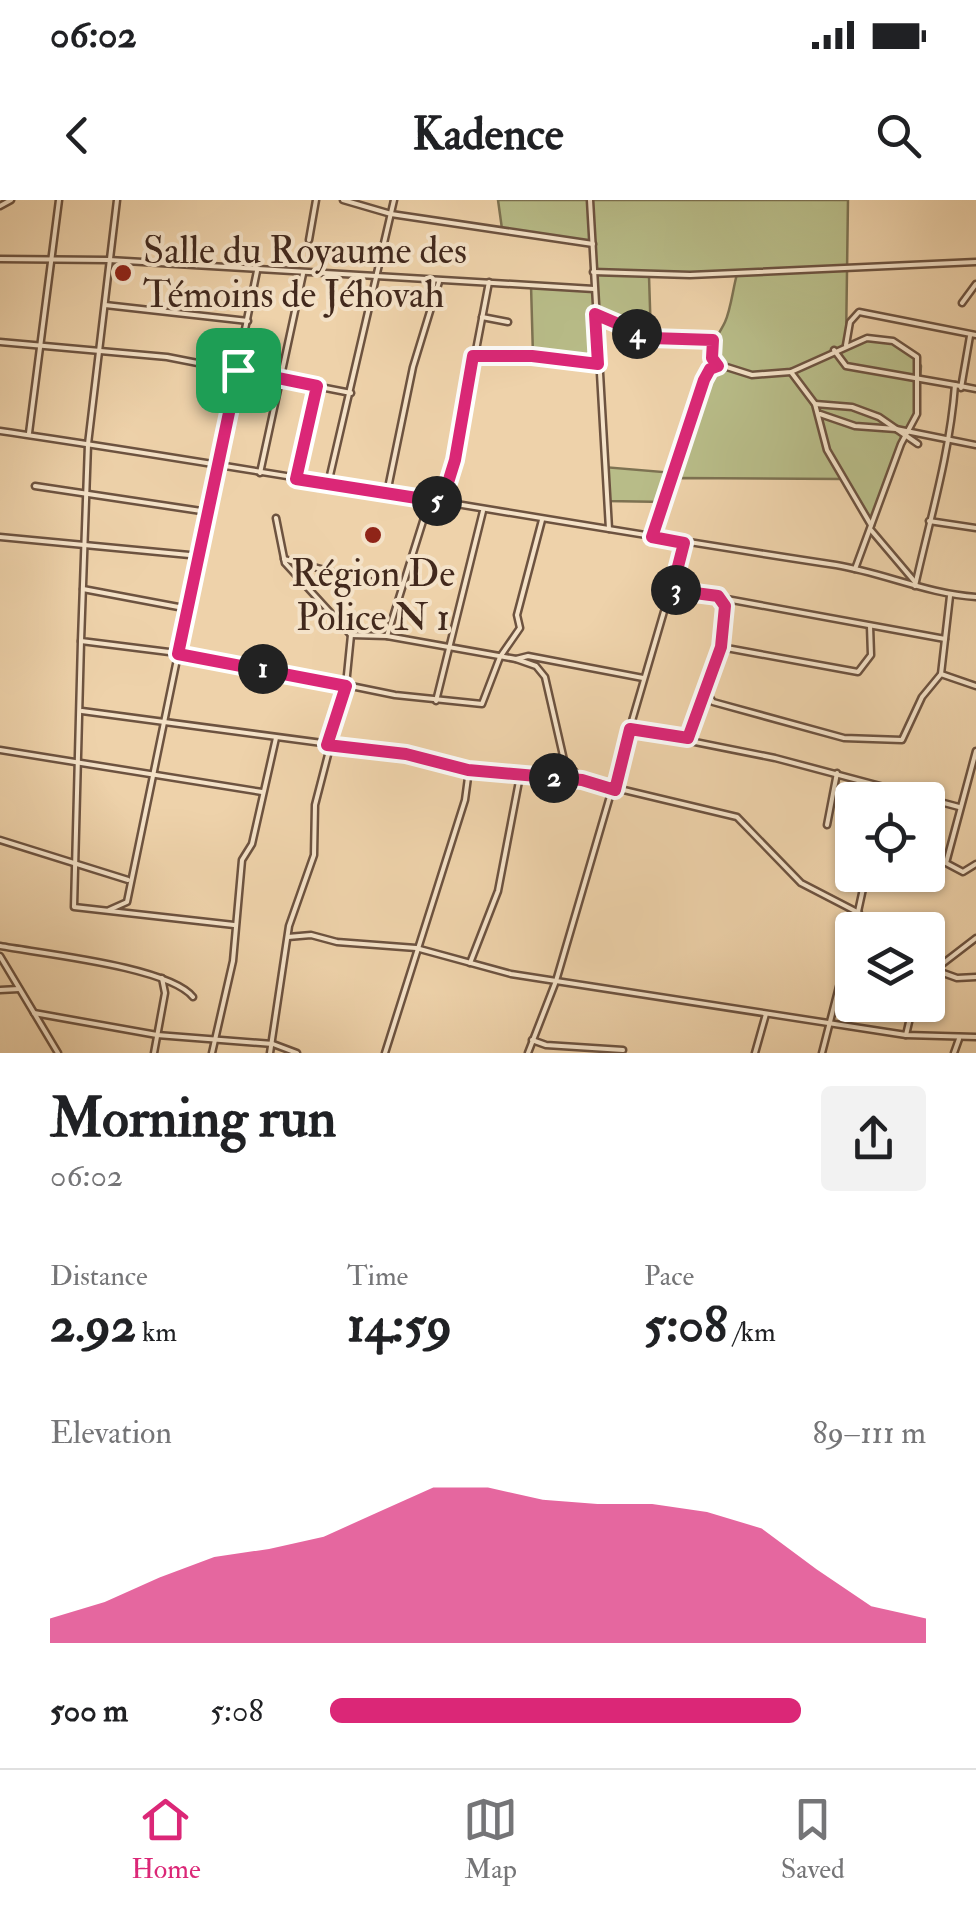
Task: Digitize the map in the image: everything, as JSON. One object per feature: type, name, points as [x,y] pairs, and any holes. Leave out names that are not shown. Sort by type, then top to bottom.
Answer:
[{"type":"street","points":[[0,206],[11,200]]},
{"type":"street","points":[[29,435],[59,200]]},
{"type":"street","points":[[117,200],[88,444],[74,907],[234,925]]},
{"type":"street","points":[[309,240],[316,200]]},
{"type":"street","points":[[342,200],[391,214],[593,244]]},
{"type":"street","points":[[328,484],[394,200]]},
{"type":"street","points":[[590,200],[610,528]]},
{"type":"street","points":[[0,259],[108,260],[594,289]]},
{"type":"street","points":[[593,272],[690,275],[976,262]]},
{"type":"street","points":[[108,910],[127,902],[128,880],[190,609],[215,465],[257,271]]},
{"type":"street","points":[[260,473],[304,274]]},
{"type":"street","points":[[387,494],[413,368],[439,282]]},
{"type":"street","points":[[442,502],[455,460],[489,282]]},
{"type":"street","points":[[962,303],[976,284]]},
{"type":"street","points":[[105,306],[248,321]]},
{"type":"street","points":[[846,345],[850,322],[859,312],[960,328],[973,335],[915,584]]},
{"type":"street","points":[[595,314],[651,338],[713,340],[712,358],[718,366]]},
{"type":"street","points":[[482,318],[508,322]]},
{"type":"street","points":[[652,537],[710,369],[718,366],[752,375],[791,372],[867,338],[904,345],[918,357],[918,414],[855,569]]},
{"type":"street","points":[[0,342],[102,348],[351,393]]},
{"type":"street","points":[[834,350],[846,366],[976,389]]},
{"type":"street","points":[[473,356],[532,356],[598,364]]},
{"type":"street","points":[[791,372],[816,404],[827,450],[871,528],[908,580],[915,584]]},
{"type":"street","points":[[296,479],[317,386]]},
{"type":"street","points":[[816,404],[852,406],[879,417],[918,444]]},
{"type":"street","points":[[820,414],[855,426],[890,428],[976,446]]},
{"type":"street","points":[[0,431],[855,569],[950,596],[976,598]]},
{"type":"street","points":[[35,486],[208,512]]},
{"type":"street","points":[[388,636],[430,500]]},
{"type":"street","points":[[436,701],[483,510]]},
{"type":"street","points":[[276,518],[284,560],[351,635],[388,636],[536,666],[546,678],[564,760],[582,780]]},
{"type":"street","points":[[82,642],[178,654],[436,701],[482,704],[500,656],[520,628],[517,615],[542,520]]},
{"type":"street","points":[[929,520],[976,528]]},
{"type":"street","points":[[0,537],[200,556]]},
{"type":"street","points":[[528,1053],[556,980],[615,790],[643,678],[684,543]]},
{"type":"street","points":[[284,560],[336,573],[391,576],[401,584]]},
{"type":"street","points":[[83,589],[190,609]]},
{"type":"street","points":[[672,590],[945,640]]},
{"type":"street","points":[[688,738],[721,647],[725,606],[718,596]]},
{"type":"street","points":[[706,692],[713,702],[844,738],[902,740],[922,697],[941,674],[950,596]]},
{"type":"street","points":[[721,647],[858,672],[871,655],[870,626]]},
{"type":"street","points":[[270,1053],[288,936],[314,855],[315,805],[327,745],[346,686],[351,635]]},
{"type":"street","points":[[516,659],[528,656],[643,678]]},
{"type":"street","points":[[941,674],[976,686]]},
{"type":"street","points":[[82,712],[406,754],[468,770],[582,780],[737,817],[801,883],[857,912]]},
{"type":"street","points":[[630,729],[688,738],[867,782]]},
{"type":"street","points":[[212,1053],[233,961],[242,860],[252,844],[276,738]]},
{"type":"street","points":[[0,750],[262,792]]},
{"type":"street","points":[[976,751],[946,863],[963,872],[976,864]]},
{"type":"street","points":[[384,1053],[465,800],[468,770]]},
{"type":"street","points":[[827,825],[837,773]]},
{"type":"street","points":[[470,964],[498,891],[520,775]]},
{"type":"street","points":[[945,803],[959,806]]},
{"type":"street","points":[[0,840],[128,880]]},
{"type":"street","points":[[288,936],[312,935],[416,948],[470,964],[766,1014],[906,1034],[976,1037]]},
{"type":"street","points":[[945,960],[976,938]]},
{"type":"street","points":[[0,946],[138,970],[182,982],[194,997]]},
{"type":"street","points":[[0,956],[58,1053]]},
{"type":"street","points":[[945,974],[957,978],[976,977]]},
{"type":"street","points":[[154,1053],[165,993],[162,978]]},
{"type":"street","points":[[0,990],[20,990]]},
{"type":"street","points":[[822,1053],[835,999]]},
{"type":"street","points":[[34,1013],[158,1036],[273,1044],[297,1053]]},
{"type":"street","points":[[756,1053],[766,1014]]},
{"type":"street","points":[[906,1034],[909,1022]]},
{"type":"street","points":[[954,1053],[960,1037]]},
{"type":"street","points":[[532,1040],[546,1045],[623,1050]]},
{"type":"green space","points":[[498,200],[848,200],[846,344],[864,338],[893,341],[914,354],[921,366],[917,414],[901,444],[872,527],[842,479],[674,478],[666,502],[607,501],[604,467],[674,473],[710,369],[718,366],[712,349],[727,317],[737,274],[649,276],[651,338],[596,315],[598,364],[533,356],[531,285],[594,288],[592,245],[502,229]]},
{"type":"place","name":"Salle du Royaume des Témoins de Jéhovah","points":[[123,273]]},
{"type":"place","name":"Région De Police N 1","points":[[373,535]]},
{"type":"route","points":[[595,314],[651,338],[713,340],[712,358],[718,366],[710,369],[704,380],[652,537],[684,543],[672,590],[718,596],[725,606],[721,647],[688,738],[630,729],[615,790],[582,780],[468,770],[406,754],[327,745],[346,686],[178,654],[238,370],[317,386],[296,479],[442,502],[455,460],[473,356],[532,356],[598,364],[595,314]]}]
